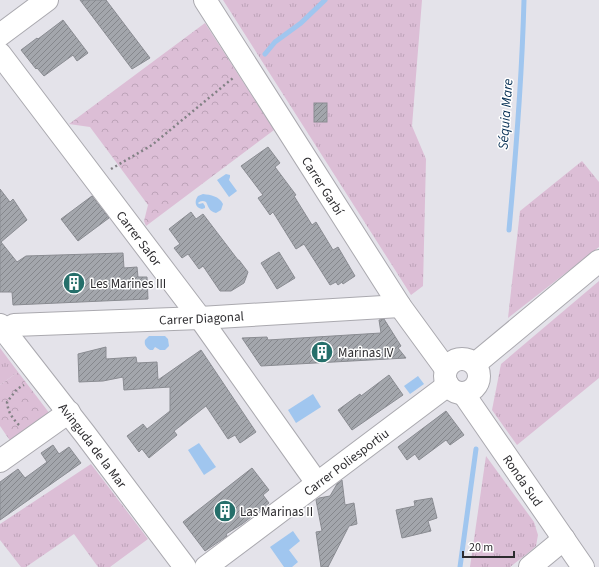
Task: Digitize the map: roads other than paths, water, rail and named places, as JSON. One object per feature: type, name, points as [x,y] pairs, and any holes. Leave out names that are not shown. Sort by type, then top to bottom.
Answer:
[{"type":"street","points":[[0,35],[47,0]]},
{"type":"street","name":"Carrer Garbí","points":[[205,0],[400,306],[452,382]]},
{"type":"street","name":"Carrer Safor","points":[[0,54],[200,318],[317,483]]},
{"type":"street","points":[[475,364],[599,261]]},
{"type":"street","name":"Carrer Diagonal","points":[[3,329],[14,325],[200,318],[400,306]]},
{"type":"street","name":"Avinguda de la Mar","points":[[3,329],[69,412],[185,567]]},
{"type":"street","points":[[465,358],[470,360],[478,368],[480,380],[473,389],[468,392],[452,382],[449,364],[454,360],[465,358]]},
{"type":"street","name":"Carrer Poliesportiu","points":[[206,567],[452,382]]},
{"type":"street","name":"Ronda Sud","points":[[452,382],[583,567]]},
{"type":"street","points":[[0,461],[69,412]]},
{"type":"street","points":[[530,567],[564,539]]},
{"type":"water","points":[[226,174],[230,175],[229,180],[237,191],[229,197],[217,180]]},
{"type":"water","points":[[203,194],[212,195],[219,199],[223,204],[221,210],[216,213],[212,211],[204,201],[198,203],[203,203],[205,208],[202,209],[198,207],[196,200],[198,196]]},
{"type":"water","points":[[149,336],[165,336],[168,339],[169,346],[165,350],[160,350],[155,347],[153,350],[150,350],[146,347],[145,343],[145,340]]},
{"type":"water","points":[[418,376],[424,384],[410,394],[404,386]]},
{"type":"water","points":[[313,394],[321,407],[296,423],[288,410]]},
{"type":"water","points":[[199,443],[216,467],[204,475],[188,450]]},
{"type":"water","points":[[293,531],[300,541],[289,550],[298,562],[292,567],[284,567],[270,547]]},
{"type":"waterway","points":[[265,54],[275,42],[301,23],[325,0]]},
{"type":"waterway","name":"Séquia Mare","points":[[509,230],[522,58],[524,0]]},
{"type":"waterway","name":"Séquia Mare","points":[[460,567],[476,449]]},
{"type":"place","name":"Les Marines III","points":[[74,283]]},
{"type":"place","name":"Marinas IV","points":[[322,352]]},
{"type":"place","name":"Las Marinas II","points":[[225,511]]}]
